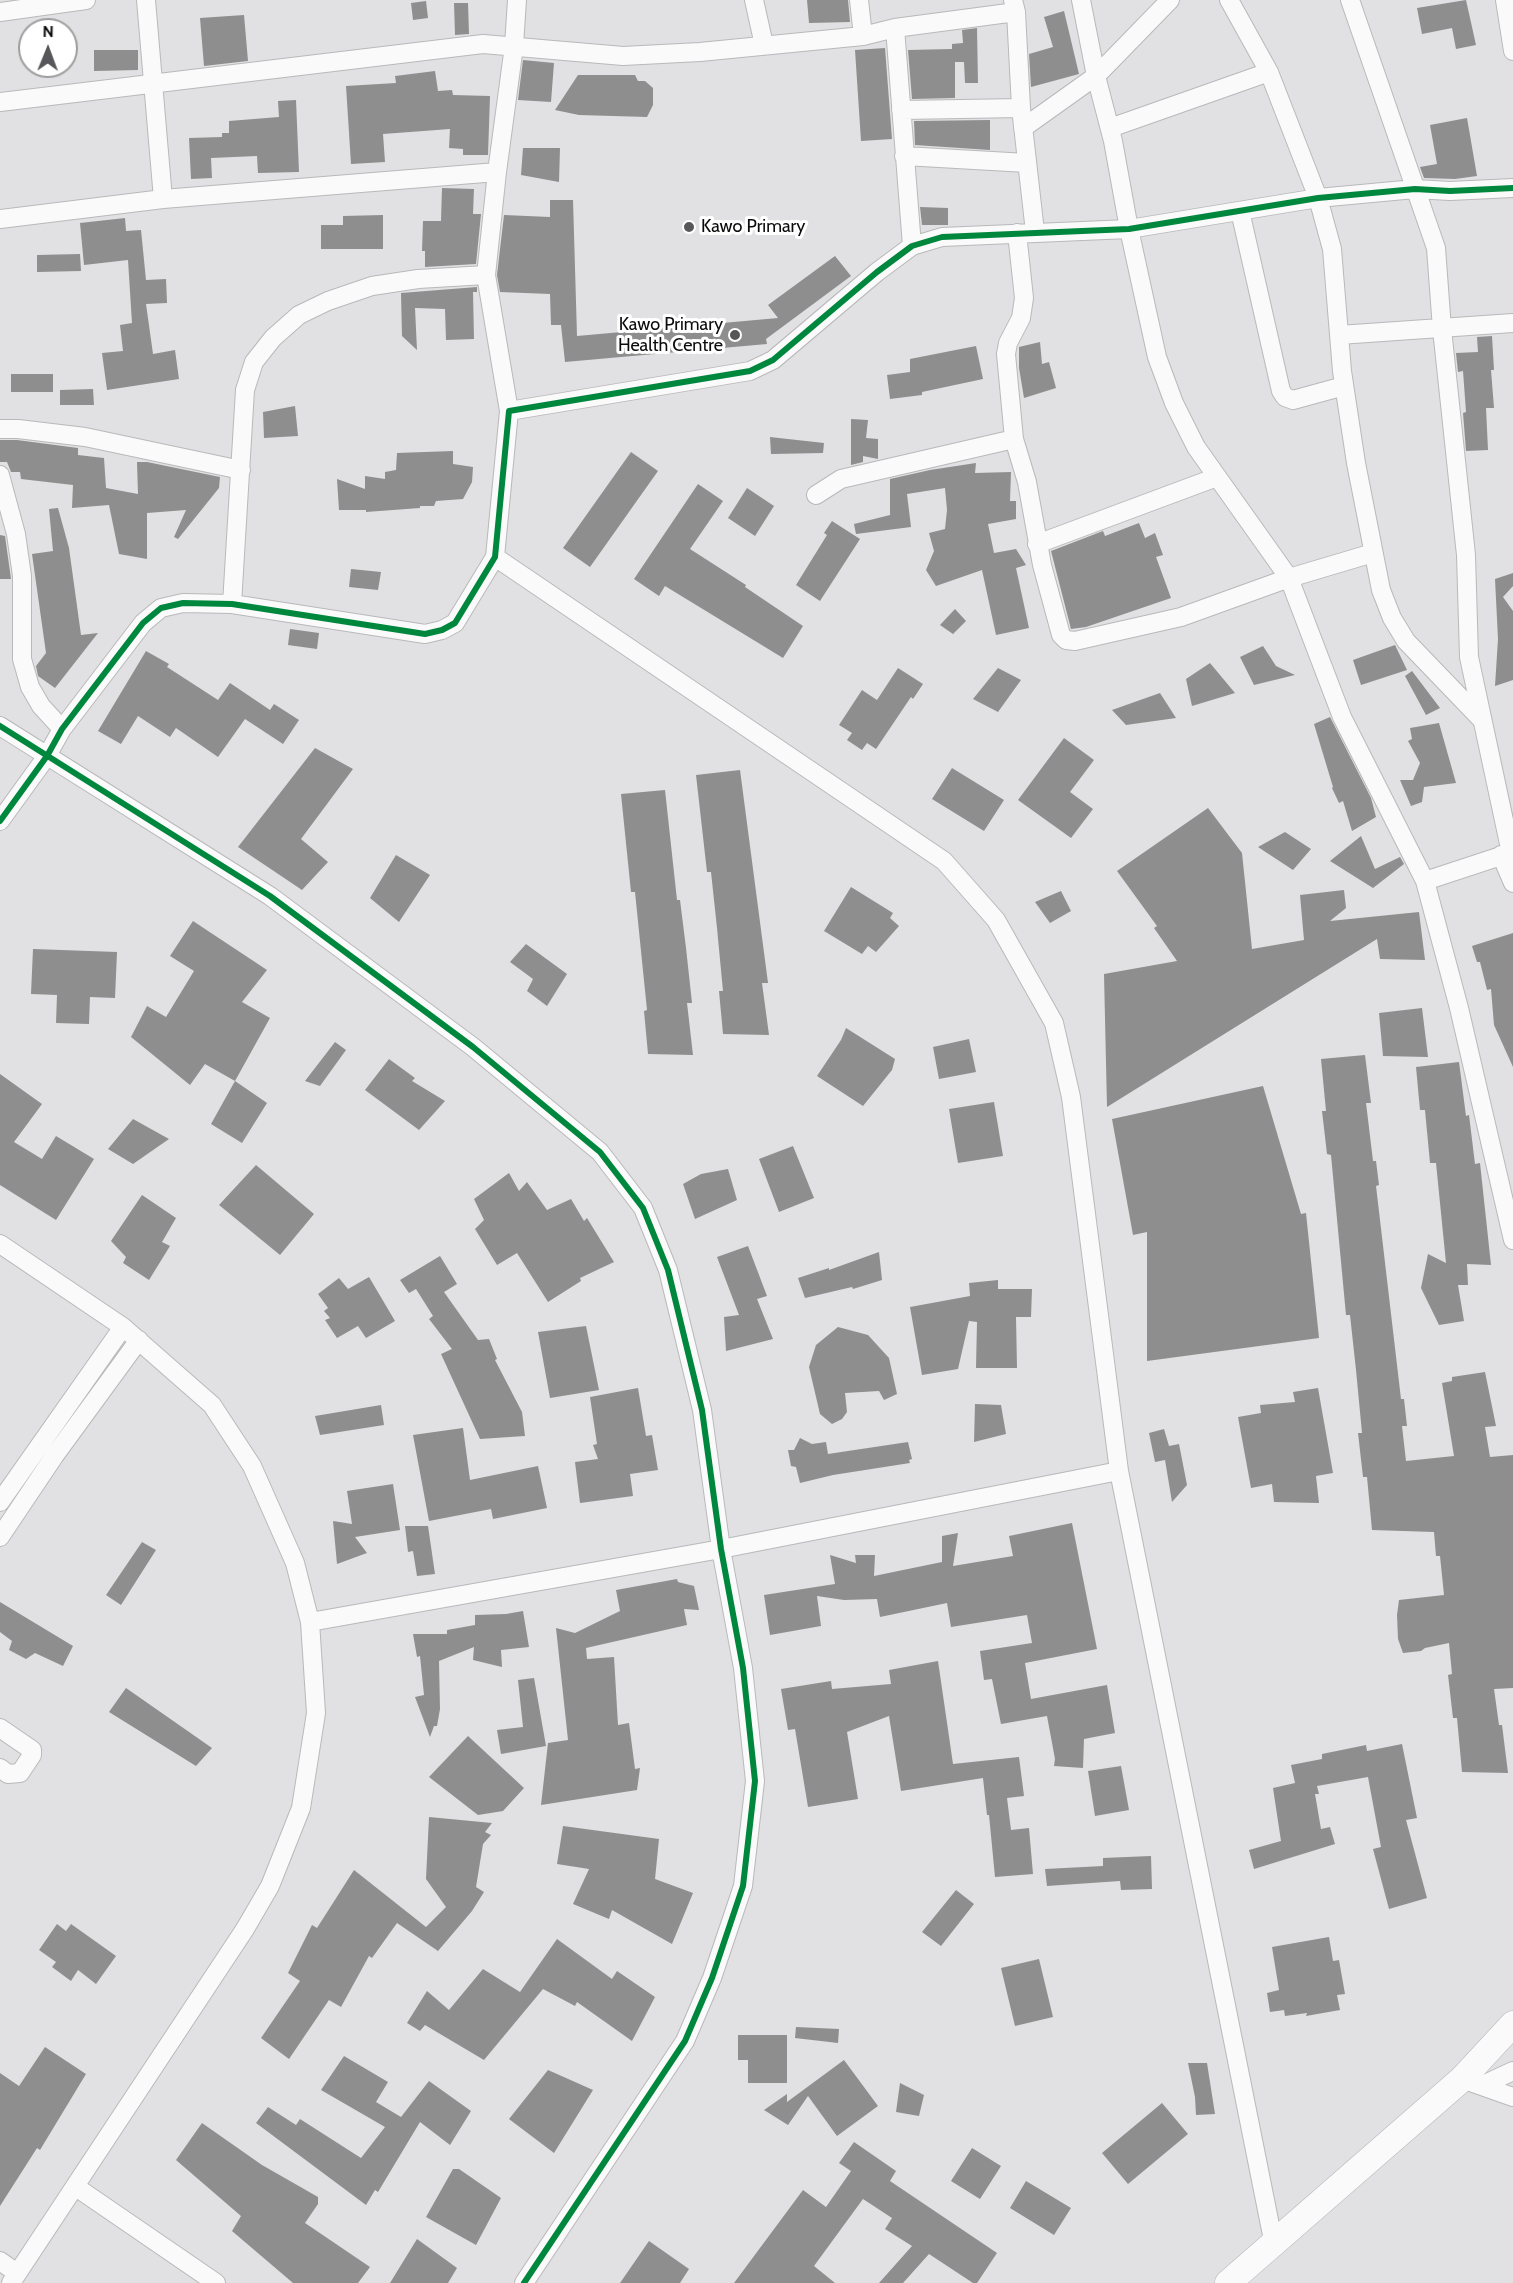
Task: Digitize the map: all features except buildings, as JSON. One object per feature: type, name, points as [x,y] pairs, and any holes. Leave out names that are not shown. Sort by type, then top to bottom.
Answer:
[{"type":"street","points":[[0,12],[86,0]]},
{"type":"street","points":[[146,0],[163,199]]},
{"type":"street","points":[[0,821],[47,756],[62,729],[143,623],[161,608],[183,603],[232,604],[425,633],[442,630],[455,623],[495,556],[509,411],[486,275],[514,46],[517,0]]},
{"type":"street","points":[[754,0],[764,45]]},
{"type":"street","points":[[859,0],[863,36]]},
{"type":"street","points":[[1082,0],[1096,76],[1110,128],[1157,357],[1174,403],[1196,447],[1289,578],[1342,717],[1425,881],[1459,1008],[1513,1240]]},
{"type":"street","points":[[1023,128],[1096,76],[1170,0]]},
{"type":"street","points":[[1229,0],[1269,72],[1318,198],[1332,249],[1344,386],[1356,463],[1381,590],[1392,618],[1406,641],[1482,720]]},
{"type":"street","points":[[1350,0],[1436,248],[1442,329],[1466,555],[1469,657],[1513,883]]},
{"type":"street","points":[[1505,0],[1513,51]]},
{"type":"street","points":[[0,102],[483,44],[623,56],[700,52],[863,36],[1014,6],[1027,163],[1026,233],[1024,298],[1021,318],[1008,343],[1006,354],[1014,439],[1027,482],[1037,544],[1061,635],[1066,640],[1075,641],[1181,617],[1289,578],[1373,553]]},
{"type":"street","points":[[895,28],[912,246]]},
{"type":"street","points":[[1110,128],[1269,72]]},
{"type":"street","points":[[901,110],[1021,108]]},
{"type":"street","points":[[904,156],[1027,163]]},
{"type":"street","points":[[0,219],[163,199],[497,171]]},
{"type":"street","points":[[509,411],[750,371],[773,360],[877,272],[912,246],[942,237],[1129,229],[1318,198],[1415,189],[1450,191],[1513,188]]},
{"type":"street","points":[[1240,211],[1281,391],[1285,397],[1293,400],[1344,386]]},
{"type":"street","points":[[232,604],[245,390],[254,362],[273,338],[299,315],[328,301],[372,286],[418,279],[486,275]]},
{"type":"street","points":[[1339,335],[1513,323]]},
{"type":"street","points":[[0,429],[86,437],[241,470]]},
{"type":"street","points":[[816,495],[841,479],[1014,439]]},
{"type":"street","points":[[0,475],[16,534],[22,576],[22,659],[30,687],[41,706],[62,729]]},
{"type":"street","points":[[1037,544],[1217,477]]},
{"type":"street","points":[[495,556],[944,861],[996,920],[1054,1023],[1071,1097],[1119,1471],[1275,2245]]},
{"type":"street","points":[[0,726],[270,896],[473,1047],[600,1152],[643,1208],[668,1270],[702,1410],[721,1549],[743,1668],[755,1781],[743,1886],[712,1978],[685,2042],[524,2283]]},
{"type":"street","points":[[1425,881],[1508,853]]},
{"type":"street","points":[[0,1244],[123,1327],[212,1405],[252,1466],[295,1563],[310,1622],[316,1713],[301,1808],[270,1886],[245,1929],[14,2278],[0,2261]]},
{"type":"street","points":[[0,1502],[123,1327]]},
{"type":"street","points":[[0,1537],[55,1455],[140,1340]]},
{"type":"street","points":[[40,1445],[55,1455]]},
{"type":"street","points":[[310,1622],[721,1549],[1119,1471]]},
{"type":"street","points":[[0,1728],[33,1750],[20,1773],[8,1774],[0,1768]]},
{"type":"street","points":[[1228,2283],[1473,2082],[1513,2024]]},
{"type":"street","points":[[1473,2082],[1513,2071]]},
{"type":"street","points":[[1473,2082],[1513,2097]]},
{"type":"street","points":[[76,2187],[216,2283]]},
{"type":"cycle path","points":[[0,821],[47,756],[62,729],[143,623],[161,608],[183,603],[232,604],[425,634],[442,630],[455,623],[495,557],[509,411],[750,371],[773,360],[877,272],[912,246],[942,237],[1129,229],[1318,198],[1415,189],[1450,191],[1513,188]]},
{"type":"cycle path","points":[[0,726],[270,896],[473,1047],[600,1152],[643,1208],[668,1270],[702,1410],[721,1549],[743,1668],[755,1781],[743,1886],[712,1978],[685,2041],[524,2283]]},
{"type":"place","name":"Kawo Primary","points":[[689,227]]},
{"type":"place","name":"Kawo Primary Health Centre","points":[[735,335]]}]
